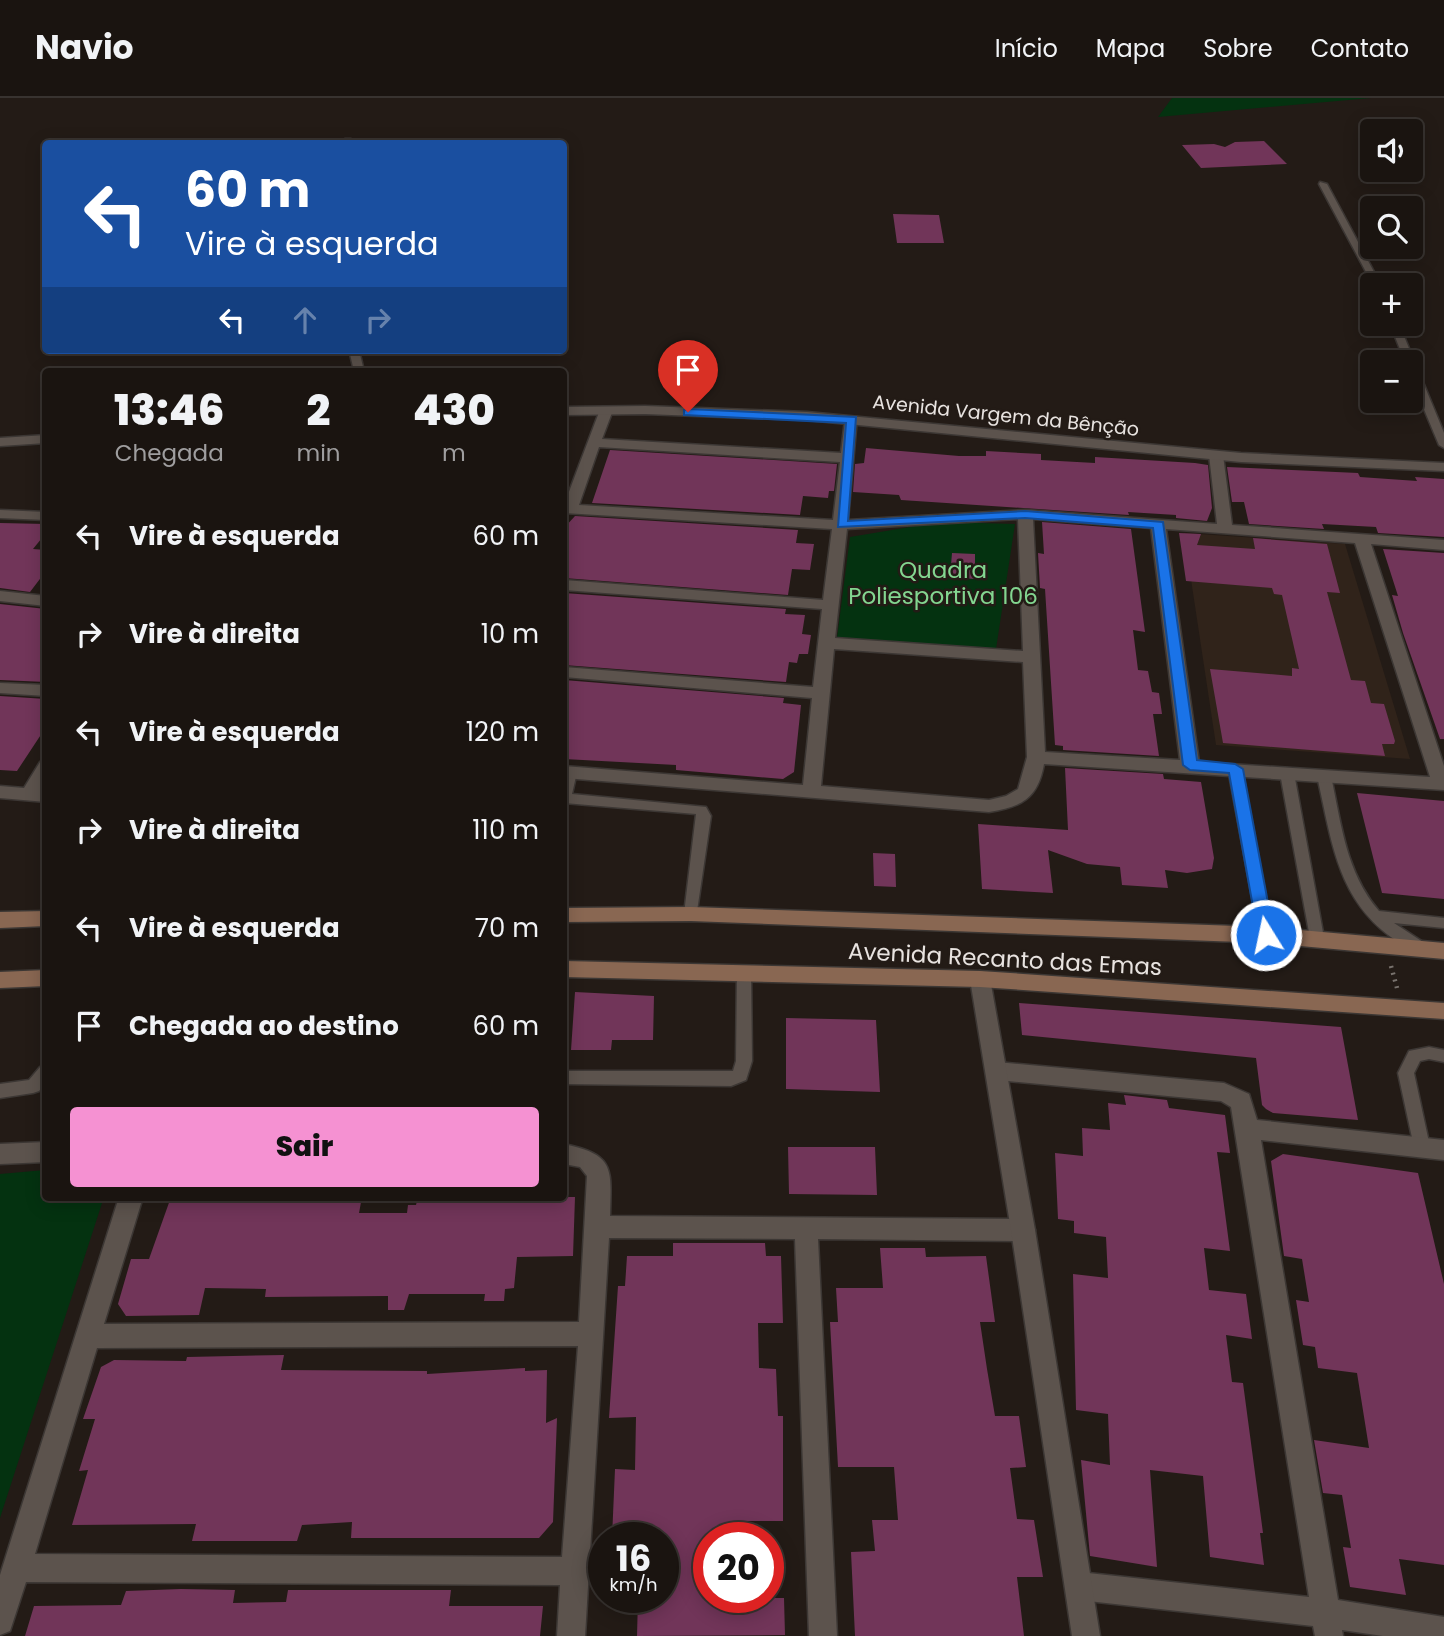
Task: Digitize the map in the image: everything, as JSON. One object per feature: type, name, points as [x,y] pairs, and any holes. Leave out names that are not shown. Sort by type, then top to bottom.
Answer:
[{"type":"main road","name":"Avenida Recanto das Emas","points":[[567,915],[691,914],[1266,935],[1444,951]]},
{"type":"main road","points":[[0,920],[42,918]]},
{"type":"main road","points":[[1420,948],[1444,957]]},
{"type":"main road","name":"Avenida Recanto das Emas","points":[[567,969],[980,979],[1423,1009],[1444,1004]]},
{"type":"main road","points":[[0,981],[42,978]]},
{"type":"street","name":"Avenida Vargem da Bênção","points":[[567,411],[606,410],[852,420],[1216,455],[1444,467]]},
{"type":"street","points":[[606,410],[567,509],[842,525],[1025,514],[1444,545]]},
{"type":"street","points":[[811,792],[829,605],[842,525],[852,420]]},
{"type":"street","points":[[0,442],[42,439]]},
{"type":"street","points":[[595,443],[848,458]]},
{"type":"street","points":[[1216,455],[1225,528]]},
{"type":"street","points":[[0,514],[42,516]]},
{"type":"street","points":[[567,772],[989,806],[1009,803],[1024,796],[1032,784],[1036,757],[1025,514]]},
{"type":"street","points":[[1158,524],[1190,765]]},
{"type":"street","points":[[1036,757],[1190,765],[1442,784],[1361,538]]},
{"type":"street","points":[[567,585],[829,605]]},
{"type":"street","points":[[0,596],[42,601]]},
{"type":"street","points":[[827,643],[1030,657]]},
{"type":"street","points":[[567,673],[821,693]]},
{"type":"street","points":[[0,688],[42,691]]},
{"type":"street","points":[[0,792],[37,795]]},
{"type":"street","points":[[980,979],[1023,1230],[1086,1636]]},
{"type":"street","points":[[997,1071],[1224,1092],[1241,1101],[1248,1129],[1328,1625]]},
{"type":"street","points":[[1248,1129],[1433,1149]]},
{"type":"street","points":[[0,1154],[42,1152]]},
{"type":"street","points":[[567,1155],[587,1159],[598,1173],[592,1334],[571,1636]]},
{"type":"street","points":[[0,1621],[130,1201]]},
{"type":"street","points":[[598,1227],[1023,1230]]},
{"type":"street","points":[[806,1227],[823,1636]]},
{"type":"street","points":[[89,1336],[592,1334]]},
{"type":"street","points":[[17,1568],[575,1571]]},
{"type":"street","points":[[1079,1586],[1328,1625],[1444,1631]]},
{"type":"lane","points":[[1323,184],[1371,273]]},
{"type":"lane","points":[[1423,394],[1444,445]]},
{"type":"lane","points":[[1235,769],[1266,935]]},
{"type":"lane","points":[[1287,773],[1317,938]]},
{"type":"lane","points":[[1324,776],[1342,853],[1357,894],[1375,916],[1420,948]]},
{"type":"lane","points":[[567,798],[701,810],[704,816],[691,914]]},
{"type":"lane","points":[[1375,916],[1444,923]]},
{"type":"lane","points":[[567,1078],[731,1079],[740,1075],[744,1061],[744,972]]},
{"type":"lane","points":[[1433,1149],[1406,1073],[1415,1056],[1429,1053],[1444,1056]]},
{"type":"lane","points":[[0,1091],[33,1086],[42,1076]]},
{"type":"path","points":[[1385,945],[1423,1009]]},
{"type":"shaded area","points":[[1184,533],[1345,544],[1410,759],[1216,745]]},
{"type":"green space","points":[[1172,98],[1371,98],[1158,117]]},
{"type":"green space","name":"Quadra Poliesportiva 106","points":[[940,522],[1015,524],[996,649],[837,638],[850,537]]},
{"type":"green space","points":[[42,1170],[42,1201],[103,1201],[0,1518],[0,1174]]},
{"type":"building","points":[[1264,141],[1287,164],[1201,168],[1182,145],[1214,144],[1225,147],[1235,142]]},
{"type":"building","points":[[893,214],[939,215],[944,243],[897,243]]},
{"type":"building","points":[[866,448],[959,456],[986,456],[986,451],[1041,454],[1041,460],[1095,463],[1095,457],[1208,465],[1212,508],[1207,521],[1176,518],[1176,515],[1128,512],[1129,515],[901,500],[899,495],[853,492],[855,464],[864,463]]},
{"type":"building","points":[[610,450],[837,464],[834,491],[829,491],[828,498],[803,496],[800,515],[592,503]]},
{"type":"building","points":[[1227,467],[1358,473],[1360,477],[1417,481],[1415,477],[1444,479],[1444,537],[1378,533],[1376,527],[1322,524],[1324,529],[1249,524],[1244,502],[1232,502]]},
{"type":"building","points":[[575,516],[798,530],[796,543],[814,544],[810,570],[792,569],[788,595],[567,578],[567,525]]},
{"type":"building","points":[[1042,522],[1131,529],[1145,632],[1133,630],[1138,670],[1148,671],[1152,692],[1159,693],[1162,714],[1153,714],[1159,756],[1063,750],[1063,746],[1055,745],[1045,589],[1040,588],[1038,553],[1044,554]]},
{"type":"building","points":[[0,523],[42,524],[42,538],[33,549],[42,550],[42,576],[30,592],[0,588]]},
{"type":"building","points":[[1179,533],[1201,534],[1197,545],[1255,549],[1253,538],[1327,544],[1340,593],[1327,592],[1351,680],[1365,681],[1371,703],[1384,704],[1395,741],[1394,744],[1382,744],[1385,756],[1223,743],[1210,669],[1292,676],[1292,668],[1299,669],[1282,595],[1274,594],[1272,588],[1186,581]]},
{"type":"building","points":[[1383,549],[1444,553],[1444,739],[1440,739],[1403,633],[1392,595],[1398,596]]},
{"type":"building","points":[[952,553],[975,554],[975,579],[950,577]]},
{"type":"building","points":[[567,593],[786,609],[785,614],[805,615],[802,634],[811,635],[808,654],[799,654],[797,663],[789,662],[786,682],[567,665]]},
{"type":"building","points":[[0,604],[42,609],[42,682],[0,680]]},
{"type":"building","points":[[567,680],[784,698],[783,703],[801,705],[794,772],[783,779],[676,770],[676,765],[567,759]]},
{"type":"building","points":[[0,696],[42,699],[42,733],[17,771],[0,770]]},
{"type":"building","points":[[1065,768],[1163,774],[1164,779],[1201,782],[1214,858],[1212,869],[1187,873],[1165,870],[1168,888],[1122,885],[1120,867],[1087,864],[1048,850],[1053,893],[982,889],[978,824],[1068,830]]},
{"type":"building","points":[[1357,793],[1444,801],[1444,899],[1382,893]]},
{"type":"building","points":[[873,853],[895,854],[896,887],[874,886]]},
{"type":"building","points":[[575,992],[654,996],[653,1040],[612,1040],[611,1050],[571,1050]]},
{"type":"building","points":[[1019,1003],[1341,1027],[1358,1120],[1273,1113],[1266,1109],[1262,1105],[1256,1058],[1022,1035]]},
{"type":"building","points":[[786,1018],[876,1020],[880,1092],[786,1089]]},
{"type":"building","points":[[1124,1095],[1167,1100],[1169,1108],[1225,1115],[1230,1153],[1217,1152],[1230,1251],[1204,1248],[1209,1290],[1246,1294],[1252,1339],[1226,1335],[1232,1382],[1243,1383],[1263,1533],[1260,1533],[1264,1565],[1210,1557],[1203,1476],[1150,1470],[1157,1567],[1090,1556],[1081,1460],[1110,1465],[1108,1414],[1076,1410],[1073,1274],[1108,1278],[1106,1237],[1074,1233],[1074,1221],[1058,1219],[1055,1153],[1083,1156],[1082,1128],[1110,1130],[1108,1103],[1126,1105]]},
{"type":"building","points":[[788,1147],[875,1147],[877,1195],[789,1194]]},
{"type":"building","points":[[1283,1154],[1418,1173],[1444,1284],[1444,1565],[1399,1559],[1406,1595],[1350,1587],[1343,1547],[1351,1548],[1342,1495],[1323,1493],[1314,1440],[1369,1448],[1357,1373],[1318,1368],[1315,1347],[1303,1345],[1296,1300],[1309,1302],[1302,1259],[1284,1256],[1271,1161]]},
{"type":"building","points":[[567,1197],[575,1197],[573,1256],[517,1257],[514,1288],[505,1289],[504,1301],[484,1301],[485,1294],[409,1294],[404,1310],[388,1310],[388,1296],[265,1297],[266,1289],[205,1288],[199,1315],[126,1316],[118,1304],[131,1259],[149,1259],[170,1201],[361,1201],[359,1213],[407,1213],[408,1205],[416,1205],[417,1201],[567,1201]]},
{"type":"building","points":[[673,1243],[765,1243],[766,1256],[781,1256],[783,1323],[758,1323],[759,1368],[776,1369],[778,1416],[783,1416],[783,1521],[693,1522],[693,1613],[784,1613],[784,1598],[785,1635],[637,1636],[638,1613],[679,1613],[679,1522],[613,1522],[615,1469],[635,1470],[636,1417],[609,1418],[618,1286],[625,1286],[627,1256],[673,1256]]},
{"type":"building","points":[[880,1248],[925,1248],[926,1257],[986,1256],[995,1322],[980,1322],[995,1416],[1019,1416],[1026,1467],[1010,1468],[1017,1519],[1034,1520],[1043,1577],[1017,1577],[1024,1636],[855,1636],[851,1552],[875,1551],[872,1520],[898,1520],[894,1467],[838,1467],[830,1322],[838,1322],[836,1288],[883,1288]]},
{"type":"building","points":[[284,1355],[281,1370],[427,1371],[427,1374],[525,1368],[525,1371],[547,1370],[546,1423],[557,1418],[553,1522],[539,1538],[351,1538],[352,1522],[302,1525],[297,1541],[192,1541],[196,1524],[72,1525],[88,1470],[79,1471],[95,1419],[83,1419],[101,1367],[114,1360],[186,1361],[187,1357]]},
{"type":"building","points":[[235,1590],[233,1603],[286,1602],[288,1590],[451,1590],[449,1606],[543,1606],[540,1636],[25,1636],[34,1606],[121,1605],[126,1591]]},
{"type":"route","points":[[688,412],[797,415],[852,420],[842,525],[1025,514],[1158,524],[1190,765],[1235,769],[1266,935]]}]
